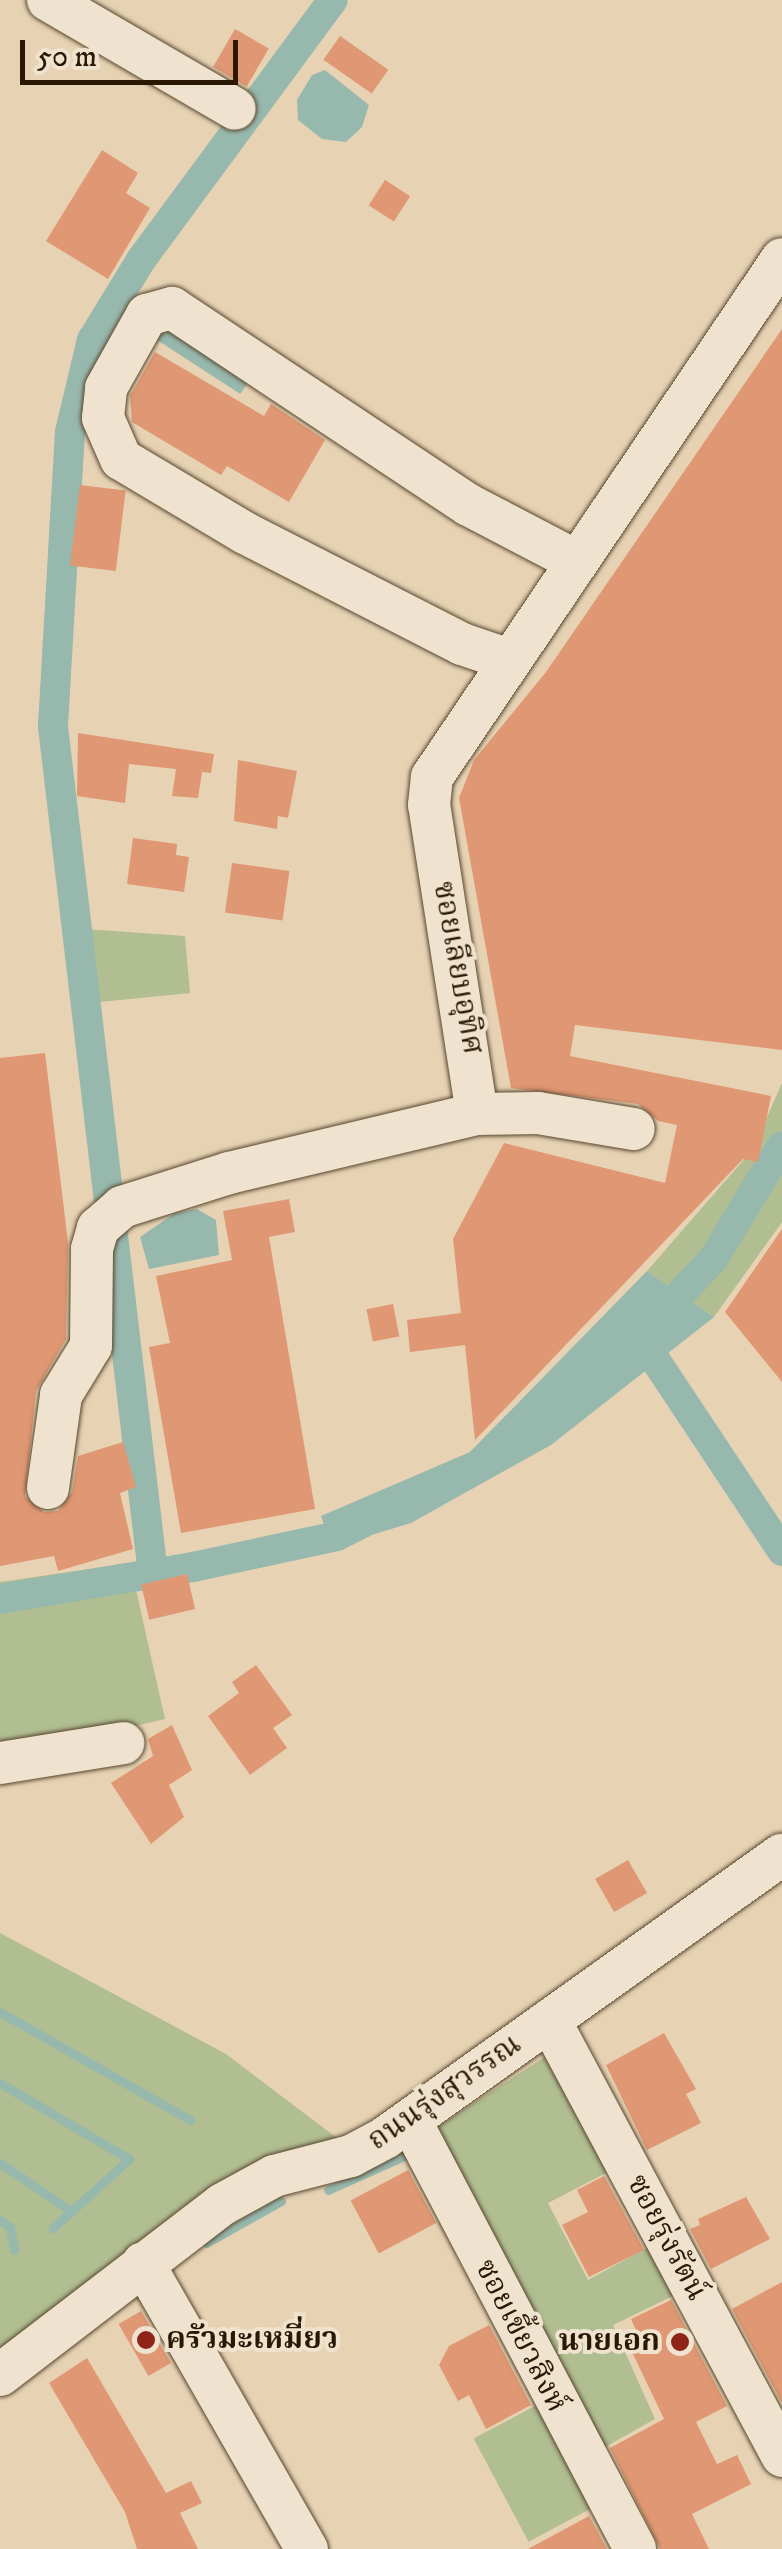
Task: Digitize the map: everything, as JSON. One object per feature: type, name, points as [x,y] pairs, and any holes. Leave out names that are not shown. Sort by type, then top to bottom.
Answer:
[{"type":"street","points":[[48,0],[235,109]]},
{"type":"street","name":"ซอยเลียบอุทิศ","points":[[478,1114],[429,805],[440,759],[782,259]]},
{"type":"street","points":[[509,660],[462,644],[244,534],[121,459],[103,418],[106,388],[146,314],[172,308],[469,505],[576,561]]},
{"type":"street","points":[[48,1488],[61,1395],[91,1346],[110,1217],[229,1173],[478,1114],[538,1113],[634,1129]]},
{"type":"street","points":[[0,1763],[123,1743]]},
{"type":"street","name":"ถนนรุ่งสุวรรณ","points":[[0,2375],[143,2264],[274,2176],[352,2156],[410,2120],[782,1855]]},
{"type":"street","name":"ซอยรุ่งรัตน์","points":[[550,2021],[782,2456]]},
{"type":"street","name":"ซอยเขี้ยวสิงห์","points":[[410,2120],[635,2549]]},
{"type":"street","points":[[143,2264],[307,2549]]},
{"type":"green space","points":[[85,929],[185,936],[190,993],[100,1002]]},
{"type":"green space","points":[[782,1083],[782,1222],[714,1317],[647,1271],[753,1149]]},
{"type":"green space","points":[[130,1563],[165,1719],[0,1757],[0,1582]]},
{"type":"green space","points":[[0,1933],[226,2054],[345,2144],[0,2358]]},
{"type":"green space","points":[[546,2056],[612,2170],[548,2203],[588,2280],[654,2244],[681,2292],[613,2325],[655,2419],[591,2455],[433,2130]]},
{"type":"green space","points":[[546,2400],[601,2503],[529,2542],[474,2438]]},
{"type":"water","points":[[325,70],[369,105],[362,127],[346,142],[322,139],[298,120],[297,100],[312,75]]},
{"type":"water","points":[[170,315],[256,371],[240,394],[155,338]]},
{"type":"water","points":[[197,1209],[216,1220],[219,1255],[149,1269],[140,1237],[175,1213]]},
{"type":"water","points":[[647,1271],[714,1317],[551,1445],[411,1523],[332,1547],[321,1516],[470,1452]]},
{"type":"building","points":[[235,29],[269,48],[247,87],[213,67]]},
{"type":"building","points":[[340,36],[388,70],[372,94],[323,60]]},
{"type":"building","points":[[102,150],[138,173],[126,193],[150,208],[108,279],[46,241]]},
{"type":"building","points":[[385,180],[410,196],[394,221],[369,205]]},
{"type":"building","points":[[782,329],[782,1050],[575,1025],[570,1056],[771,1096],[758,1162],[743,1159],[475,1440],[465,1345],[410,1352],[407,1320],[461,1313],[453,1239],[504,1143],[665,1183],[677,1125],[658,1121],[638,1104],[511,1088],[459,798],[474,760],[546,672]]},
{"type":"building","points":[[155,352],[264,416],[271,404],[325,440],[289,502],[227,466],[221,475],[132,422],[130,396]]},
{"type":"building","points":[[80,485],[126,491],[116,571],[70,565]]},
{"type":"building","points":[[78,733],[214,754],[211,773],[202,772],[198,798],[172,796],[176,769],[129,764],[125,803],[77,796]]},
{"type":"building","points":[[238,760],[297,771],[288,818],[278,816],[277,829],[234,821]]},
{"type":"building","points":[[133,838],[177,844],[176,855],[189,857],[184,892],[127,884]]},
{"type":"building","points":[[232,863],[289,871],[282,921],[225,913]]},
{"type":"building","points":[[45,1053],[68,1242],[66,1339],[36,1391],[25,1496],[44,1512],[58,1511],[72,1492],[78,1456],[123,1442],[136,1487],[120,1493],[133,1549],[58,1571],[54,1556],[0,1566],[0,1058]]},
{"type":"building","points":[[289,1199],[295,1232],[269,1237],[315,1509],[181,1533],[149,1347],[170,1343],[156,1276],[232,1260],[223,1211]]},
{"type":"building","points":[[782,1229],[782,1382],[725,1312]]},
{"type":"building","points":[[393,1304],[399,1336],[373,1342],[366,1309]]},
{"type":"building","points":[[187,1574],[195,1609],[149,1620],[141,1585]]},
{"type":"building","points":[[256,1665],[292,1715],[273,1728],[287,1748],[250,1775],[208,1716],[239,1693],[232,1682]]},
{"type":"building","points":[[172,1725],[192,1770],[169,1785],[184,1817],[151,1844],[111,1783],[153,1756],[148,1739]]},
{"type":"building","points":[[628,1860],[647,1893],[614,1912],[595,1879]]},
{"type":"building","points":[[664,2033],[696,2089],[686,2094],[701,2123],[647,2150],[606,2065]]},
{"type":"building","points":[[408,2170],[436,2223],[379,2253],[351,2201]]},
{"type":"building","points":[[604,2176],[644,2250],[589,2277],[562,2225],[588,2212],[577,2190]]},
{"type":"building","points":[[746,2197],[770,2239],[711,2269],[690,2229],[700,2225],[698,2219]]},
{"type":"building","points":[[782,2282],[782,2403],[732,2309]]},
{"type":"building","points":[[671,2300],[727,2406],[696,2422],[717,2464],[737,2455],[751,2484],[692,2514],[709,2549],[660,2549],[610,2448],[664,2419],[632,2352],[643,2346],[631,2319]]},
{"type":"building","name":"ครัวมะเหมี่ยว","points":[[141,2311],[171,2363],[148,2376],[118,2324]]},
{"type":"building","points":[[489,2325],[531,2405],[486,2429],[469,2395],[458,2401],[439,2365],[449,2346]]},
{"type":"building","points":[[87,2358],[166,2493],[191,2481],[202,2503],[180,2513],[198,2549],[137,2549],[125,2512],[49,2383]]},
{"type":"building","points":[[589,2516],[607,2549],[528,2549]]},
{"type":"waterway","points":[[153,1574],[53,726],[70,432],[92,340],[141,260],[333,0]]},
{"type":"waterway","points":[[655,1321],[713,1259],[782,1146]]},
{"type":"waterway","points":[[640,1337],[782,1551]]},
{"type":"waterway","points":[[0,1599],[193,1567],[337,1536],[363,1523]]},
{"type":"waterway","points":[[0,2012],[190,2120]]},
{"type":"waterway","points":[[0,2083],[129,2159],[53,2228]]},
{"type":"waterway","points":[[328,2190],[404,2156]]},
{"type":"waterway","points":[[0,2163],[71,2211]]},
{"type":"waterway","points":[[206,2243],[281,2201]]},
{"type":"waterway","points":[[0,2220],[10,2227],[14,2250]]},
{"type":"place","name":"ครัวมะเหมี่ยว","points":[[146,2340]]},
{"type":"place","name":"นายเอก","points":[[680,2342]]}]
